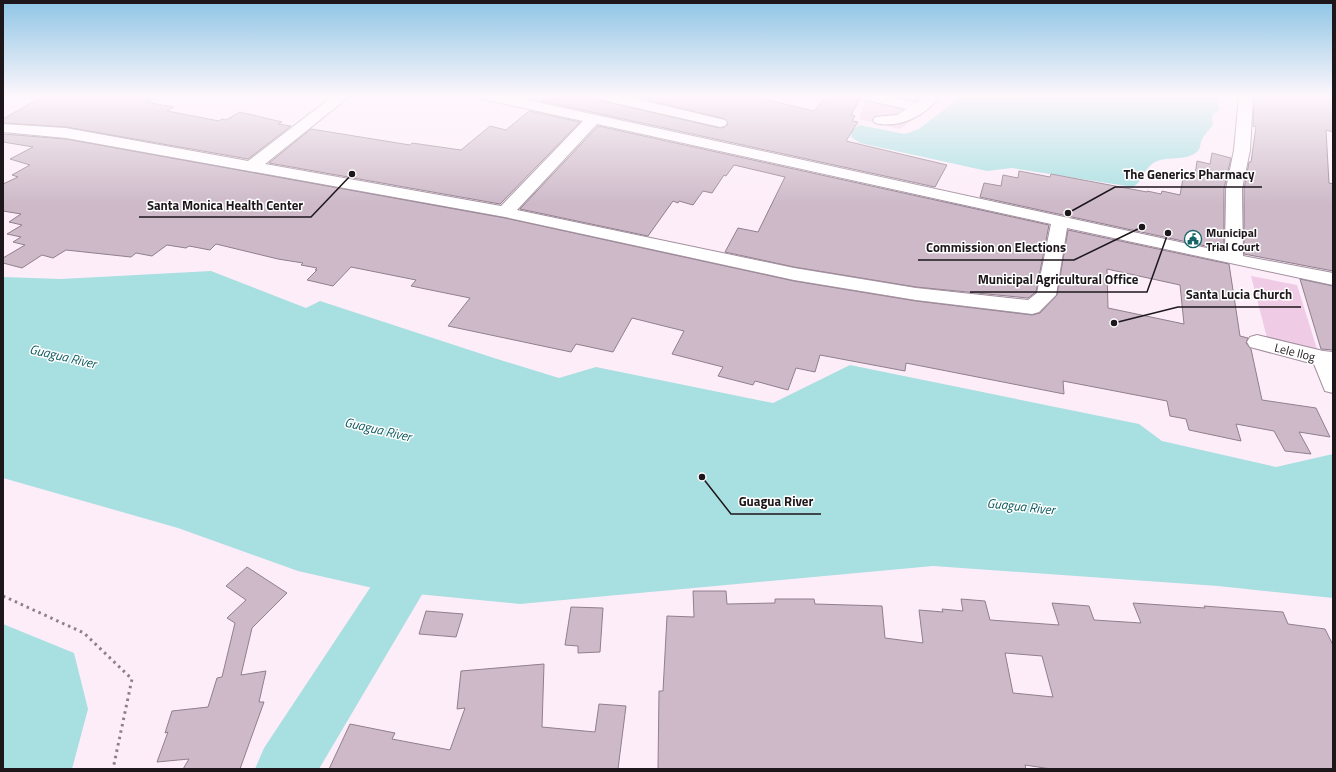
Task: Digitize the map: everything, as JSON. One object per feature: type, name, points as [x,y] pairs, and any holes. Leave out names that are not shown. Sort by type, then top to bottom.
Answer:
[{"type":"street","points":[[54,132],[505,212],[597,233],[794,274],[916,294],[1032,307],[1046,295],[1060,221]]},
{"type":"street","points":[[252,166],[296,132]]},
{"type":"street","points":[[505,212],[582,132]]},
{"type":"street","points":[[654,132],[1234,259],[1333,279]]},
{"type":"street","points":[[1234,259],[1234,189],[1242,150],[1243,132]]},
{"type":"street","name":"Lele Ilog","points":[[1257,342],[1328,359]]},
{"type":"street","points":[[1328,359],[1333,385]]},
{"type":"path","points":[[3,596],[84,632],[132,679],[114,769]]},
{"type":"shaded area","points":[[1251,276],[1297,285],[1317,349],[1267,338]]},
{"type":"water","points":[[852,132],[895,132],[905,134],[911,132],[1208,132],[1201,142],[1200,148],[1193,155],[1157,161],[1146,170],[1133,187],[1012,168],[987,171],[860,143],[851,137]]},
{"type":"water","points":[[211,271],[306,308],[320,301],[559,378],[596,367],[773,403],[850,365],[1139,424],[1162,441],[1276,467],[1333,454],[1333,598],[1218,586],[933,566],[520,604],[386,591],[298,571],[178,528],[3,478],[3,277],[61,279]]},
{"type":"water","points":[[3,624],[74,653],[88,709],[72,769],[3,769]]},
{"type":"building","points":[[95,132],[283,132],[248,159]]},
{"type":"building","points":[[307,132],[330,132],[410,145],[412,143],[461,150],[483,132],[570,132],[500,204],[269,163]]},
{"type":"building","points":[[592,132],[625,132],[1049,225],[1036,292],[1028,298],[916,287],[794,267],[725,252],[738,228],[758,232],[785,177],[734,165],[726,176],[724,175],[712,193],[703,191],[693,205],[673,201],[648,236],[520,209]]},
{"type":"building","points":[[683,132],[852,132],[846,141],[947,165],[935,187]]},
{"type":"building","points":[[1255,132],[1326,132],[1329,183],[1333,184],[1333,271],[1244,254],[1244,189],[1249,162],[1251,162]]},
{"type":"building","points":[[3,134],[66,139],[505,218],[794,281],[916,301],[1032,315],[1040,313],[1057,295],[1068,230],[1229,264],[1240,336],[1248,338],[1246,343],[1251,349],[1262,400],[1316,408],[1330,437],[1299,432],[1311,454],[1285,451],[1274,431],[1236,424],[1241,441],[1189,430],[1186,419],[1170,416],[1167,401],[1063,381],[1064,394],[906,363],[905,371],[820,355],[815,372],[796,368],[788,390],[755,381],[753,385],[718,376],[723,367],[672,354],[684,331],[632,318],[613,352],[576,344],[571,352],[448,326],[470,298],[411,286],[416,280],[351,267],[333,286],[307,280],[317,270],[315,270],[317,268],[301,265],[303,263],[278,259],[216,244],[210,250],[189,246],[186,248],[167,245],[152,256],[136,253],[131,257],[66,250],[53,258],[42,255],[22,268],[3,263],[3,258],[25,245],[13,242],[21,237],[7,234],[22,225],[9,222],[21,214],[3,211],[3,184],[18,177],[12,175],[30,165],[10,159],[33,147],[3,142]],"holes":[[[1107,269],[1180,285],[1184,324],[1108,308]]]},
{"type":"building","points":[[1212,153],[1231,158],[1224,189],[1224,250],[980,197],[984,183],[1001,186],[1003,175],[1018,178],[1019,171],[1050,177],[1051,174],[1147,192],[1161,194],[1162,191],[1180,195],[1184,173],[1195,175],[1197,161],[1210,164]]},
{"type":"building","points":[[1300,279],[1333,286],[1333,350],[1321,349]]},
{"type":"building","points":[[247,567],[287,593],[252,628],[241,675],[266,671],[259,702],[264,702],[240,769],[183,769],[189,759],[157,762],[168,732],[165,733],[172,711],[208,707],[217,678],[222,677],[235,623],[227,618],[246,600],[226,586]]},
{"type":"building","points":[[693,591],[726,591],[727,604],[775,603],[775,599],[814,599],[815,604],[882,606],[885,638],[923,643],[919,610],[943,612],[942,609],[963,611],[961,599],[985,601],[990,620],[1059,625],[1052,603],[1089,606],[1094,620],[1141,623],[1133,603],[1205,608],[1204,606],[1283,612],[1288,624],[1325,629],[1333,645],[1333,769],[1051,769],[1025,765],[1026,769],[658,769],[659,691],[663,691],[667,616],[694,617]],"holes":[[[1005,653],[1042,656],[1053,697],[1013,693]]]},
{"type":"building","points":[[571,607],[603,608],[600,652],[578,653],[578,646],[565,645]]},
{"type":"building","points":[[426,611],[463,614],[456,637],[419,634]]},
{"type":"building","points":[[544,664],[542,727],[595,732],[599,704],[626,706],[618,769],[329,769],[350,724],[395,733],[392,739],[450,750],[465,708],[457,709],[461,671]]},
{"type":"waterway","points":[[285,769],[426,544]]},
{"type":"place","name":"Santa Monica Health Center","points":[[352,174]]},
{"type":"place","name":"The Generics Pharmacy","points":[[1068,213]]},
{"type":"place","name":"Commission on Elections","points":[[1142,227]]},
{"type":"place","name":"Municipal Agricultural Office","points":[[1168,233]]},
{"type":"place","name":"Municipal Trial Court","points":[[1193,239]]},
{"type":"place","name":"Santa Lucia Church","points":[[1114,323]]},
{"type":"place","name":"Guagua River","points":[[702,477]]}]
